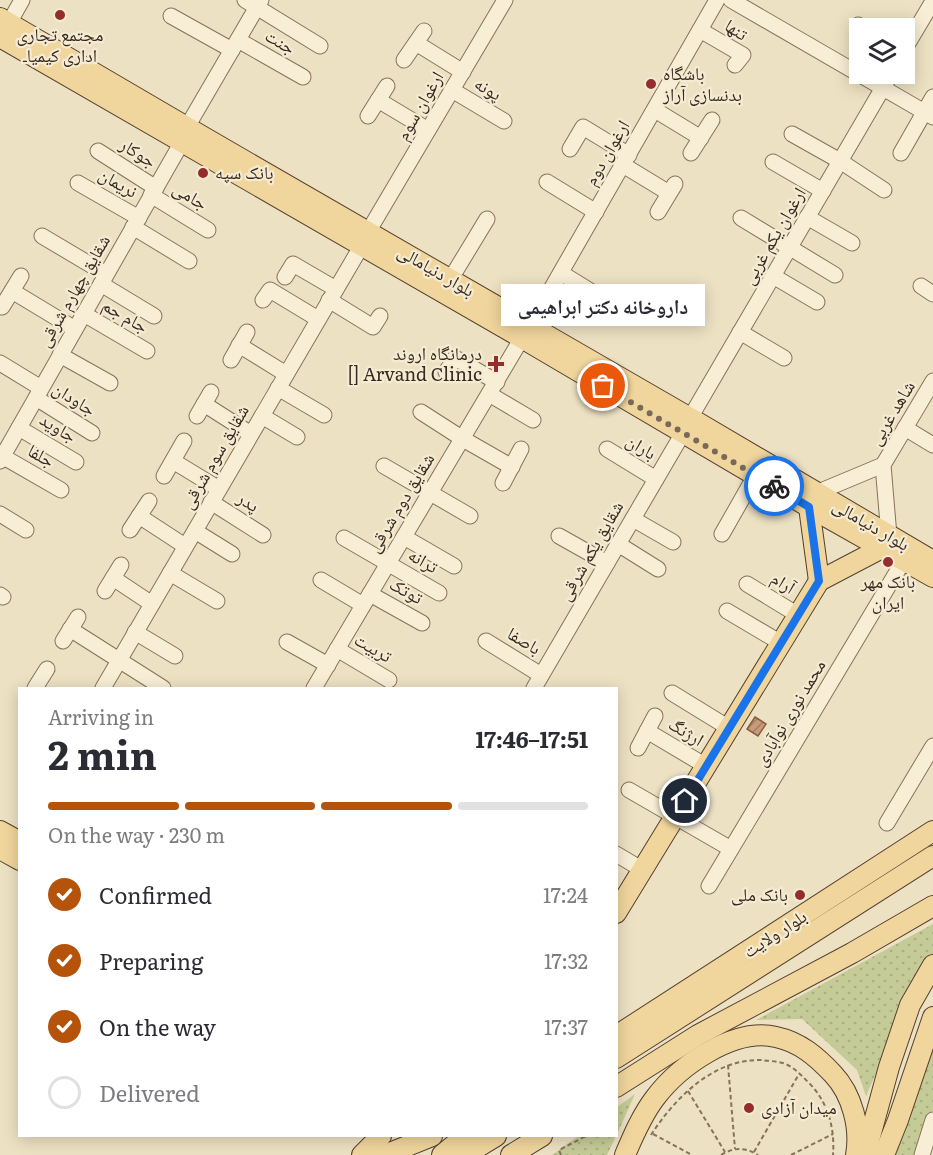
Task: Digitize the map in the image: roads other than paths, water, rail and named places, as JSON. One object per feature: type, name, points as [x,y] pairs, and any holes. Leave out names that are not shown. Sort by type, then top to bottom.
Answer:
[{"type":"main road","name":"بلوار دنیامالی","points":[[3,26],[185,135],[812,500],[886,542],[933,561]]},
{"type":"main road","name":"بلوار دنیامالی","points":[[365,239],[450,280],[526,332]]},
{"type":"main road","name":"بلوار دنیامالی","points":[[686,426],[755,476],[812,500]]},
{"type":"main road","points":[[812,500],[819,581]]},
{"type":"main road","name":"بلوار دنیامالی","points":[[886,542],[904,560],[933,577]]},
{"type":"main road","points":[[620,902],[643,870],[819,581],[886,542]]},
{"type":"main road","name":"بلوار ولایت","points":[[618,1035],[933,831]]},
{"type":"main road","points":[[11,839],[18,855]]},
{"type":"main road","name":"بلوار ولایت","points":[[618,1057],[933,856]]},
{"type":"main road","points":[[893,928],[933,895]]},
{"type":"main road","points":[[618,1087],[698,1035],[852,953],[933,906]]},
{"type":"main road","points":[[865,1155],[888,1067],[910,1005],[933,965]]},
{"type":"main road","points":[[874,1155],[924,1007],[933,993]]},
{"type":"main road","points":[[884,1155],[933,1017]]},
{"type":"main road","points":[[625,1155],[655,1099],[681,1070],[710,1050],[742,1038],[760,1035],[776,1036],[797,1044],[820,1059],[837,1078],[854,1115],[857,1131],[856,1155]]},
{"type":"main road","points":[[362,1155],[380,1137]]},
{"type":"main road","points":[[386,1155],[430,1137]]},
{"type":"main road","points":[[442,1155],[464,1137]]},
{"type":"main road","points":[[460,1155],[494,1137]]},
{"type":"main road","points":[[511,1155],[532,1144]]},
{"type":"street","points":[[3,26],[22,0]]},
{"type":"street","name":"ارغوان دوم","points":[[526,332],[717,0]]},
{"type":"street","points":[[731,0],[928,114]]},
{"type":"street","points":[[915,31],[933,0]]},
{"type":"street","name":"ارغوان سوم","points":[[365,239],[502,1]]},
{"type":"street","points":[[254,3],[320,45]]},
{"type":"street","name":"شقایق چهارم شرقی","points":[[3,450],[19,428],[154,191],[235,45],[254,3]]},
{"type":"street","name":"جنت","points":[[171,16],[303,77]]},
{"type":"street","name":"تنها","points":[[700,30],[743,55],[735,65]]},
{"type":"street","points":[[404,60],[420,37],[463,72]]},
{"type":"street","name":"ارغوان یکم غربی","points":[[686,426],[885,84]]},
{"type":"street","points":[[368,116],[387,86]]},
{"type":"street","name":"پونه","points":[[452,90],[504,121]]},
{"type":"street","points":[[901,153],[928,114],[933,97]]},
{"type":"street","points":[[378,100],[428,130]]},
{"type":"street","points":[[655,110],[701,138]]},
{"type":"street","points":[[691,153],[712,120]]},
{"type":"street","points":[[570,149],[583,127],[626,160],[672,189],[657,212]]},
{"type":"street","points":[[792,134],[840,161],[884,190]]},
{"type":"street","name":"جوکار","points":[[98,151],[154,191]]},
{"type":"street","points":[[773,162],[822,191]]},
{"type":"street","points":[[547,182],[596,212]]},
{"type":"street","name":"نریمان","points":[[78,183],[189,261]]},
{"type":"street","name":"جامی","points":[[154,191],[208,230]]},
{"type":"street","points":[[807,217],[852,243]]},
{"type":"street","points":[[741,218],[835,274]]},
{"type":"street","points":[[450,280],[487,219]]},
{"type":"street","points":[[42,236],[153,316]]},
{"type":"street","name":"شقایق سوم شرقی","points":[[104,687],[365,239]]},
{"type":"street","points":[[285,277],[293,264],[373,327],[380,316]]},
{"type":"street","points":[[561,273],[621,310]]},
{"type":"street","points":[[2,307],[21,276]]},
{"type":"street","points":[[773,276],[817,302]]},
{"type":"street","points":[[263,300],[270,290],[318,319]]},
{"type":"street","points":[[12,291],[75,329]]},
{"type":"street","name":"جام جم","points":[[84,314],[147,351]]},
{"type":"street","name":"شقایق دوم شرقی","points":[[315,687],[526,332]]},
{"type":"street","points":[[740,332],[784,358]]},
{"type":"street","points":[[231,360],[243,338],[286,374]]},
{"type":"street","points":[[60,355],[110,383]]},
{"type":"street","points":[[446,372],[455,358],[533,420]]},
{"type":"street","name":"جاودان","points":[[0,363],[92,433]]},
{"type":"street","points":[[278,388],[324,415]]},
{"type":"street","name":"شاهد غربی","points":[[886,542],[883,465],[931,388]]},
{"type":"street","points":[[204,404],[251,434]]},
{"type":"street","points":[[421,412],[512,467]]},
{"type":"street","points":[[262,416],[297,437]]},
{"type":"street","name":"شقایق یکم شرقی","points":[[535,687],[686,426]]},
{"type":"street","name":"جاوید","points":[[19,428],[76,462]]},
{"type":"street","points":[[905,428],[933,445]]},
{"type":"street","points":[[164,476],[184,441]]},
{"type":"street","points":[[503,483],[521,449]]},
{"type":"street","name":"باران","points":[[607,449],[656,478]]},
{"type":"street","name":"جلفا","points":[[3,450],[61,490]]},
{"type":"street","name":"پدر","points":[[173,460],[263,535]]},
{"type":"street","points":[[384,465],[470,516]]},
{"type":"street","points":[[812,500],[883,465]]},
{"type":"street","points":[[723,534],[755,476]]},
{"type":"street","points":[[130,530],[149,501]]},
{"type":"street","points":[[0,514],[26,530]]},
{"type":"street","points":[[140,516],[185,546]]},
{"type":"street","points":[[633,519],[673,542]]},
{"type":"street","points":[[195,531],[232,554]]},
{"type":"street","points":[[559,536],[607,563]]},
{"type":"street","points":[[404,537],[454,566]]},
{"type":"street","name":"ترانه","points":[[344,538],[439,593]]},
{"type":"street","points":[[618,544],[658,569]]},
{"type":"street","name":"محمد نوری نوآبادی","points":[[709,886],[904,560]]},
{"type":"street","points":[[105,591],[117,571],[152,604]]},
{"type":"street","points":[[170,573],[217,600]]},
{"type":"street","name":"توتک","points":[[321,580],[422,623]]},
{"type":"street","name":"آرام","points":[[747,584],[798,615]]},
{"type":"street","points":[[727,611],[781,643]]},
{"type":"street","points":[[70,629],[162,687]]},
{"type":"street","points":[[135,632],[175,657]]},
{"type":"street","name":"باصفا","points":[[486,641],[542,675]]},
{"type":"street","points":[[288,642],[328,665]]},
{"type":"street","name":"تربیت","points":[[337,650],[389,680]]},
{"type":"street","points":[[39,687],[47,669]]},
{"type":"street","points":[[672,693],[729,728]]},
{"type":"street","points":[[638,748],[655,716]]},
{"type":"street","name":"ارژنگ","points":[[647,731],[706,766]]},
{"type":"street","points":[[887,823],[933,746]]},
{"type":"street","points":[[629,790],[731,849]]},
{"type":"street","points":[[618,855],[643,870]]},
{"type":"street","points":[[922,1155],[933,1120]]},
{"type":"place","name":"مجتمع تجاری اداری کیمیاـ","points":[[60,15]]},
{"type":"place","name":"باشگاه بدنسازی آراز","points":[[651,84]]},
{"type":"place","name":"بانک سپه","points":[[203,173]]},
{"type":"place","name":"درمانگاه اروند [] Arvand Clinic","points":[[496,364]]},
{"type":"place","name":"داروخانه دکتر ابراهیمی","points":[[603,386]]},
{"type":"place","name":"بانک مهر ایران","points":[[888,562]]},
{"type":"place","name":"بانک ملی","points":[[800,895]]},
{"type":"place","name":"میدان آزادی","points":[[749,1108]]}]
